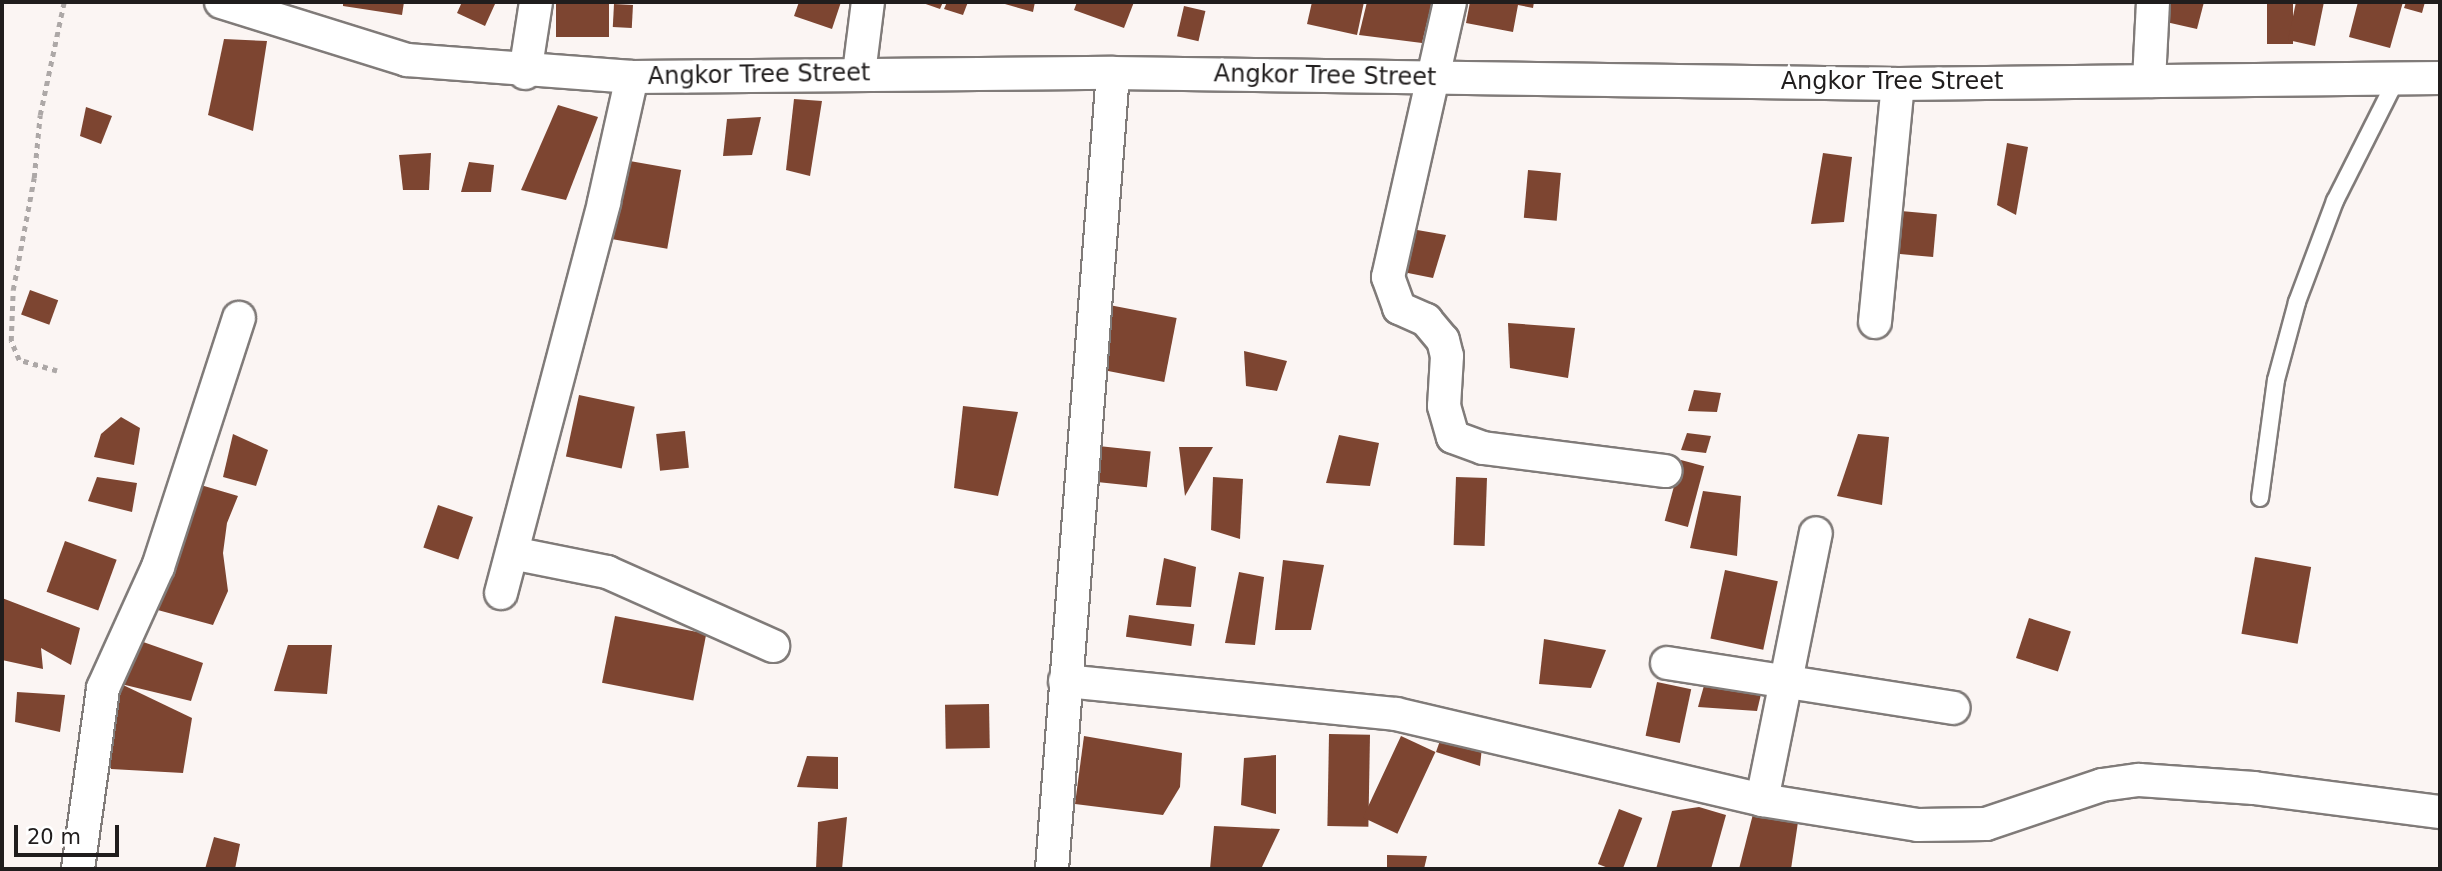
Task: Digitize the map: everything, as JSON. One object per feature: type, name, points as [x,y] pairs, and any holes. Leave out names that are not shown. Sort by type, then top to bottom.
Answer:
[{"type":"street","name":"Angkor Tree Street","points":[[220,2],[407,60],[525,73],[632,77],[859,73],[1113,73],[1898,84],[2440,78]]},
{"type":"street","points":[[525,73],[536,2]]},
{"type":"street","points":[[859,73],[867,2]]},
{"type":"street","points":[[1450,2],[1388,278],[1399,308],[1426,320],[1443,340],[1447,356],[1444,406],[1453,437],[1462,444],[1483,448],[1665,471]]},
{"type":"street","points":[[2149,81],[2153,2]]},
{"type":"street","points":[[1052,869],[1113,73]]},
{"type":"street","points":[[501,593],[604,202],[632,77]]},
{"type":"street","points":[[1875,322],[1898,84]]},
{"type":"street","points":[[78,869],[103,688],[158,567],[239,318]]},
{"type":"street","points":[[1762,800],[1816,533]]},
{"type":"street","points":[[512,553],[607,572],[773,646]]},
{"type":"street","points":[[1667,663],[1953,708]]},
{"type":"street","points":[[1065,681],[1396,714],[1762,800],[1918,825],[1986,824],[2102,785],[2139,780],[2254,788],[2440,812]]},
{"type":"lane","points":[[2260,498],[2277,380],[2297,302],[2335,201],[2396,80]]},
{"type":"path","points":[[57,370],[19,360],[11,341],[13,290],[34,178],[40,115],[64,2]]},
{"type":"building","points":[[343,2],[404,2],[402,15],[343,6]]},
{"type":"building","points":[[462,2],[495,4],[485,26],[457,13]]},
{"type":"building","points":[[556,2],[609,2],[609,37],[556,37]]},
{"type":"building","points":[[799,2],[841,2],[832,29],[794,16]]},
{"type":"building","points":[[920,2],[943,2],[940,9]]},
{"type":"building","points":[[947,2],[968,2],[963,15],[944,9]]},
{"type":"building","points":[[998,2],[1035,2],[1033,12]]},
{"type":"building","points":[[1077,2],[1134,2],[1124,28],[1074,10]]},
{"type":"building","points":[[1312,2],[1364,2],[1357,35],[1307,24]]},
{"type":"building","points":[[1367,2],[1432,2],[1422,43],[1359,35]]},
{"type":"building","points":[[1470,2],[1534,2],[1533,8],[1518,5],[1513,32],[1466,23]]},
{"type":"building","points":[[2171,2],[2204,2],[2197,29],[2166,22]]},
{"type":"building","points":[[2267,2],[2293,2],[2293,44],[2267,44]]},
{"type":"building","points":[[2296,2],[2324,2],[2315,46],[2288,40]]},
{"type":"building","points":[[2358,2],[2403,2],[2390,48],[2349,37]]},
{"type":"building","points":[[2406,2],[2425,2],[2422,13],[2404,8]]},
{"type":"building","points":[[614,4],[633,5],[632,28],[613,27]]},
{"type":"building","points":[[1184,6],[1205,11],[1198,41],[1177,36]]},
{"type":"building","points":[[224,39],[267,41],[253,131],[208,115]]},
{"type":"building","points":[[794,99],[822,101],[810,176],[786,170]]},
{"type":"building","points":[[558,105],[598,117],[566,200],[521,190]]},
{"type":"building","points":[[86,107],[112,116],[101,144],[80,136]]},
{"type":"building","points":[[761,117],[752,155],[723,156],[727,119]]},
{"type":"building","points":[[2007,143],[2028,147],[2016,215],[1997,205]]},
{"type":"building","points":[[431,153],[429,190],[403,190],[399,155]]},
{"type":"building","points":[[1823,153],[1852,157],[1844,222],[1811,224]]},
{"type":"building","points":[[624,160],[681,170],[667,249],[610,239]]},
{"type":"building","points":[[469,162],[494,165],[491,192],[461,192]]},
{"type":"building","points":[[1528,170],[1561,173],[1557,221],[1524,218]]},
{"type":"building","points":[[1901,211],[1937,214],[1933,257],[1897,254]]},
{"type":"building","points":[[1400,227],[1446,235],[1433,278],[1393,270]]},
{"type":"building","points":[[30,290],[58,300],[49,325],[21,314]]},
{"type":"building","points":[[1104,304],[1177,318],[1164,382],[1092,368]]},
{"type":"building","points":[[1508,323],[1575,328],[1568,378],[1510,368]]},
{"type":"building","points":[[1244,351],[1287,361],[1277,391],[1246,386]]},
{"type":"building","points":[[1694,390],[1721,393],[1717,412],[1688,411]]},
{"type":"building","points":[[579,395],[635,407],[622,468],[566,457]]},
{"type":"building","points":[[963,406],[1018,412],[998,496],[954,488]]},
{"type":"building","points":[[121,417],[140,428],[134,465],[94,457],[101,434]]},
{"type":"building","points":[[685,431],[689,468],[660,471],[656,434]]},
{"type":"building","points":[[1687,433],[1711,436],[1706,453],[1681,450]]},
{"type":"building","points":[[233,434],[268,450],[256,486],[223,477]]},
{"type":"building","points":[[1858,434],[1889,437],[1882,505],[1837,496]]},
{"type":"building","points":[[1339,435],[1379,443],[1370,486],[1326,483]]},
{"type":"building","points":[[1089,445],[1151,451],[1147,487],[1085,481]]},
{"type":"building","points":[[1179,447],[1213,447],[1185,496]]},
{"type":"building","points":[[1681,460],[1704,466],[1688,527],[1665,521]]},
{"type":"building","points":[[97,477],[137,483],[132,512],[88,501]]},
{"type":"building","points":[[1213,477],[1243,479],[1240,539],[1211,530]]},
{"type":"building","points":[[1456,477],[1487,478],[1485,546],[1454,545]]},
{"type":"building","points":[[194,483],[238,496],[227,523],[223,553],[228,591],[213,625],[154,609],[159,573],[174,577],[183,510]]},
{"type":"building","points":[[1703,491],[1741,496],[1737,556],[1690,548]]},
{"type":"building","points":[[438,505],[473,517],[458,560],[423,548]]},
{"type":"building","points":[[65,541],[117,560],[98,611],[47,592]]},
{"type":"building","points":[[2255,557],[2311,567],[2298,644],[2241,634]]},
{"type":"building","points":[[1164,558],[1196,567],[1191,607],[1156,605]]},
{"type":"building","points":[[1283,560],[1324,565],[1311,630],[1275,630]]},
{"type":"building","points":[[1725,570],[1778,581],[1763,650],[1710,638]]},
{"type":"building","points":[[1239,572],[1264,577],[1255,645],[1225,643]]},
{"type":"building","points":[[2,598],[80,628],[71,665],[41,648],[43,669],[2,660]]},
{"type":"building","points":[[1129,615],[1194,624],[1191,646],[1126,637]]},
{"type":"building","points":[[615,616],[706,634],[693,700],[602,683]]},
{"type":"building","points":[[2029,618],[2071,632],[2058,672],[2016,658]]},
{"type":"building","points":[[129,637],[203,663],[191,701],[121,684]]},
{"type":"building","points":[[1544,639],[1606,650],[1591,688],[1539,684]]},
{"type":"building","points":[[288,645],[332,645],[327,694],[274,691]]},
{"type":"building","points":[[1657,682],[1691,689],[1680,743],[1646,736]]},
{"type":"building","points":[[1705,682],[1762,690],[1757,711],[1698,707]]},
{"type":"building","points":[[121,684],[192,718],[183,773],[111,769],[103,727]]},
{"type":"building","points":[[17,692],[65,695],[60,732],[15,722]]},
{"type":"building","points":[[989,704],[990,748],[946,749],[945,705]]},
{"type":"building","points":[[1443,732],[1483,738],[1480,766],[1436,752]]},
{"type":"building","points":[[1329,734],[1370,735],[1368,827],[1327,826]]},
{"type":"building","points":[[1084,736],[1182,753],[1180,787],[1163,815],[1075,804]]},
{"type":"building","points":[[1401,736],[1435,752],[1397,834],[1363,818]]},
{"type":"building","points":[[1276,755],[1276,814],[1241,805],[1244,758]]},
{"type":"building","points":[[807,756],[838,757],[838,789],[797,787]]},
{"type":"building","points":[[1699,807],[1726,815],[1711,869],[1656,869],[1672,811]]},
{"type":"building","points":[[1619,809],[1642,818],[1623,869],[1611,869],[1598,864]]},
{"type":"building","points":[[1753,814],[1798,822],[1791,869],[1739,869]]},
{"type":"building","points":[[847,817],[842,869],[816,869],[818,822]]},
{"type":"building","points":[[1214,826],[1280,829],[1261,869],[1210,869]]},
{"type":"building","points":[[214,837],[240,844],[235,869],[205,869]]},
{"type":"building","points":[[1387,855],[1427,856],[1424,869],[1387,869]]}]
